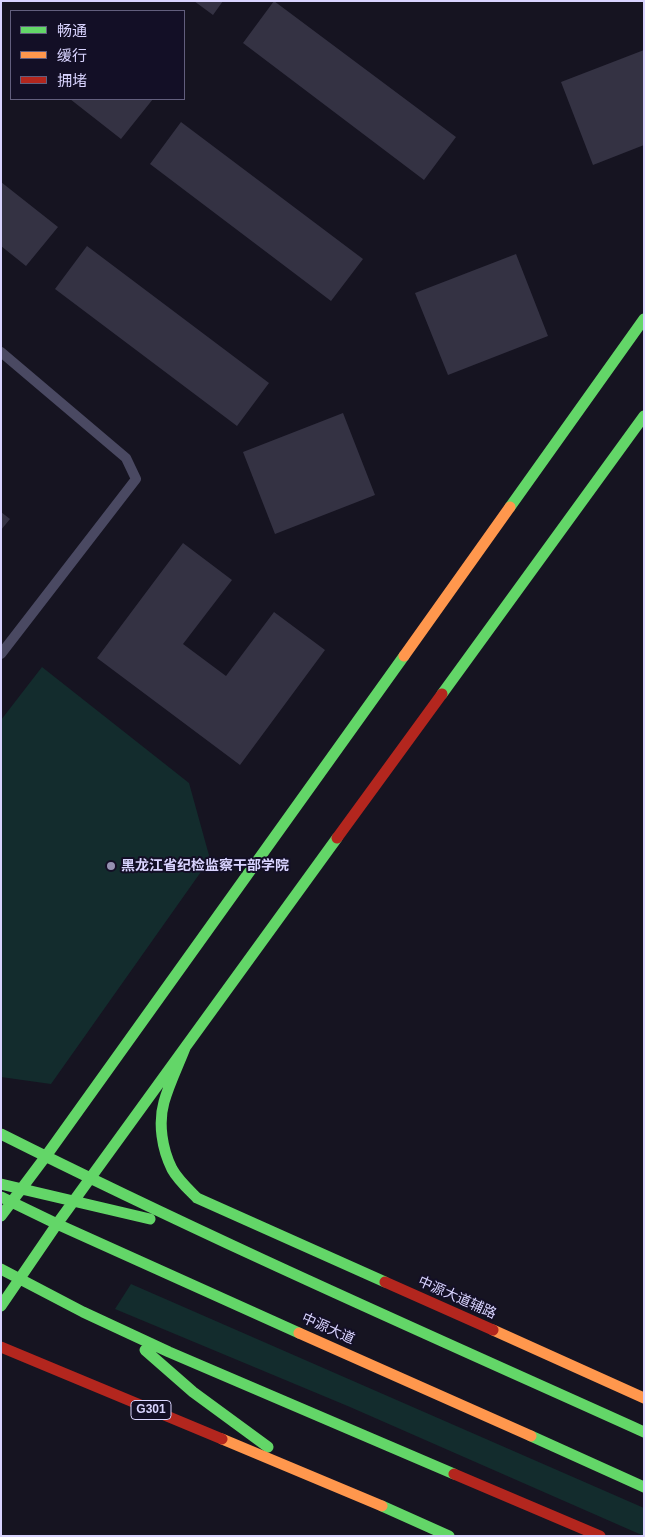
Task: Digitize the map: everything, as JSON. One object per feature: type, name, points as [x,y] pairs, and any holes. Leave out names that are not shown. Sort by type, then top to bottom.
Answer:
[{"type":"main road","points":[[1,1216],[6,1200],[22,1188],[46,1156],[644,319]]},
{"type":"main road","points":[[1,1306],[57,1224],[644,416]]},
{"type":"main road","name":"中源大道辅路","points":[[185,1048],[164,1102],[161,1125],[172,1169],[182,1183],[197,1198],[644,1398]]},
{"type":"main road","points":[[1,1134],[91,1179],[368,1308],[644,1432]]},
{"type":"main road","points":[[1,1184],[210,1233]]},
{"type":"main road","name":"中源大道","points":[[6,1200],[644,1487]]},
{"type":"main road","points":[[257,1226],[299,1275]]},
{"type":"main road","points":[[1,1269],[121,1330],[169,1352],[600,1536]]},
{"type":"main road","points":[[121,1330],[193,1392],[302,1472]]},
{"type":"main road","name":"G301","points":[[1,1347],[302,1472],[449,1536]]},
{"type":"lane","points":[[1,352],[126,458],[136,479],[1,654]]},
{"type":"green space","points":[[42,667],[189,783],[210,859],[51,1084],[1,1077],[1,720]]},
{"type":"green space","points":[[131,1284],[644,1508],[644,1536],[350,1407],[115,1309]]},
{"type":"building","points":[[194,1],[223,1],[213,15]]},
{"type":"building","points":[[274,1],[456,137],[424,180],[243,43]]},
{"type":"building","points":[[644,50],[644,145],[593,165],[561,82]]},
{"type":"building","points":[[71,100],[152,100],[121,139]]},
{"type":"building","points":[[181,122],[363,259],[331,301],[150,164]]},
{"type":"building","points":[[1,182],[58,227],[26,266],[1,246]]},
{"type":"building","points":[[87,246],[269,383],[237,426],[55,289]]},
{"type":"building","points":[[516,254],[548,336],[448,375],[415,293]]},
{"type":"building","points":[[343,413],[375,495],[275,534],[243,452]]},
{"type":"building","points":[[1,512],[10,519],[1,530]]},
{"type":"building","points":[[183,543],[232,580],[183,644],[226,676],[274,612],[325,650],[240,765],[97,658]]},
{"type":"traffic: fast","points":[[510,507],[644,319]]},
{"type":"traffic: fast","points":[[442,694],[644,416]]},
{"type":"traffic: fast","points":[[1,1216],[404,656]]},
{"type":"traffic: fast","points":[[1,1306],[57,1224],[337,838]]},
{"type":"traffic: fast","points":[[185,1048],[166,1095],[161,1119],[166,1153],[172,1169],[180,1181],[197,1198],[385,1282]]},
{"type":"traffic: fast","points":[[1,1134],[160,1212],[644,1432]]},
{"type":"traffic: fast","points":[[1,1184],[150,1219]]},
{"type":"traffic: fast","points":[[1,1197],[299,1333]]},
{"type":"traffic: fast","points":[[1,1269],[83,1312],[169,1352],[454,1474]]},
{"type":"traffic: fast","points":[[145,1350],[193,1392],[268,1447]]},
{"type":"traffic: fast","points":[[531,1436],[644,1487]]},
{"type":"traffic: fast","points":[[382,1506],[449,1536]]},
{"type":"traffic: slow","points":[[404,656],[510,507]]},
{"type":"traffic: slow","points":[[493,1330],[644,1398]]},
{"type":"traffic: slow","points":[[299,1333],[531,1436]]},
{"type":"traffic: slow","points":[[222,1439],[382,1506]]},
{"type":"traffic: jam","points":[[337,838],[442,694]]},
{"type":"traffic: jam","points":[[385,1282],[493,1330]]},
{"type":"traffic: jam","points":[[1,1347],[222,1439]]},
{"type":"traffic: jam","points":[[454,1474],[600,1536]]},
{"type":"place","name":"黑龙江省纪检监察干部学院","points":[[111,866]]}]
